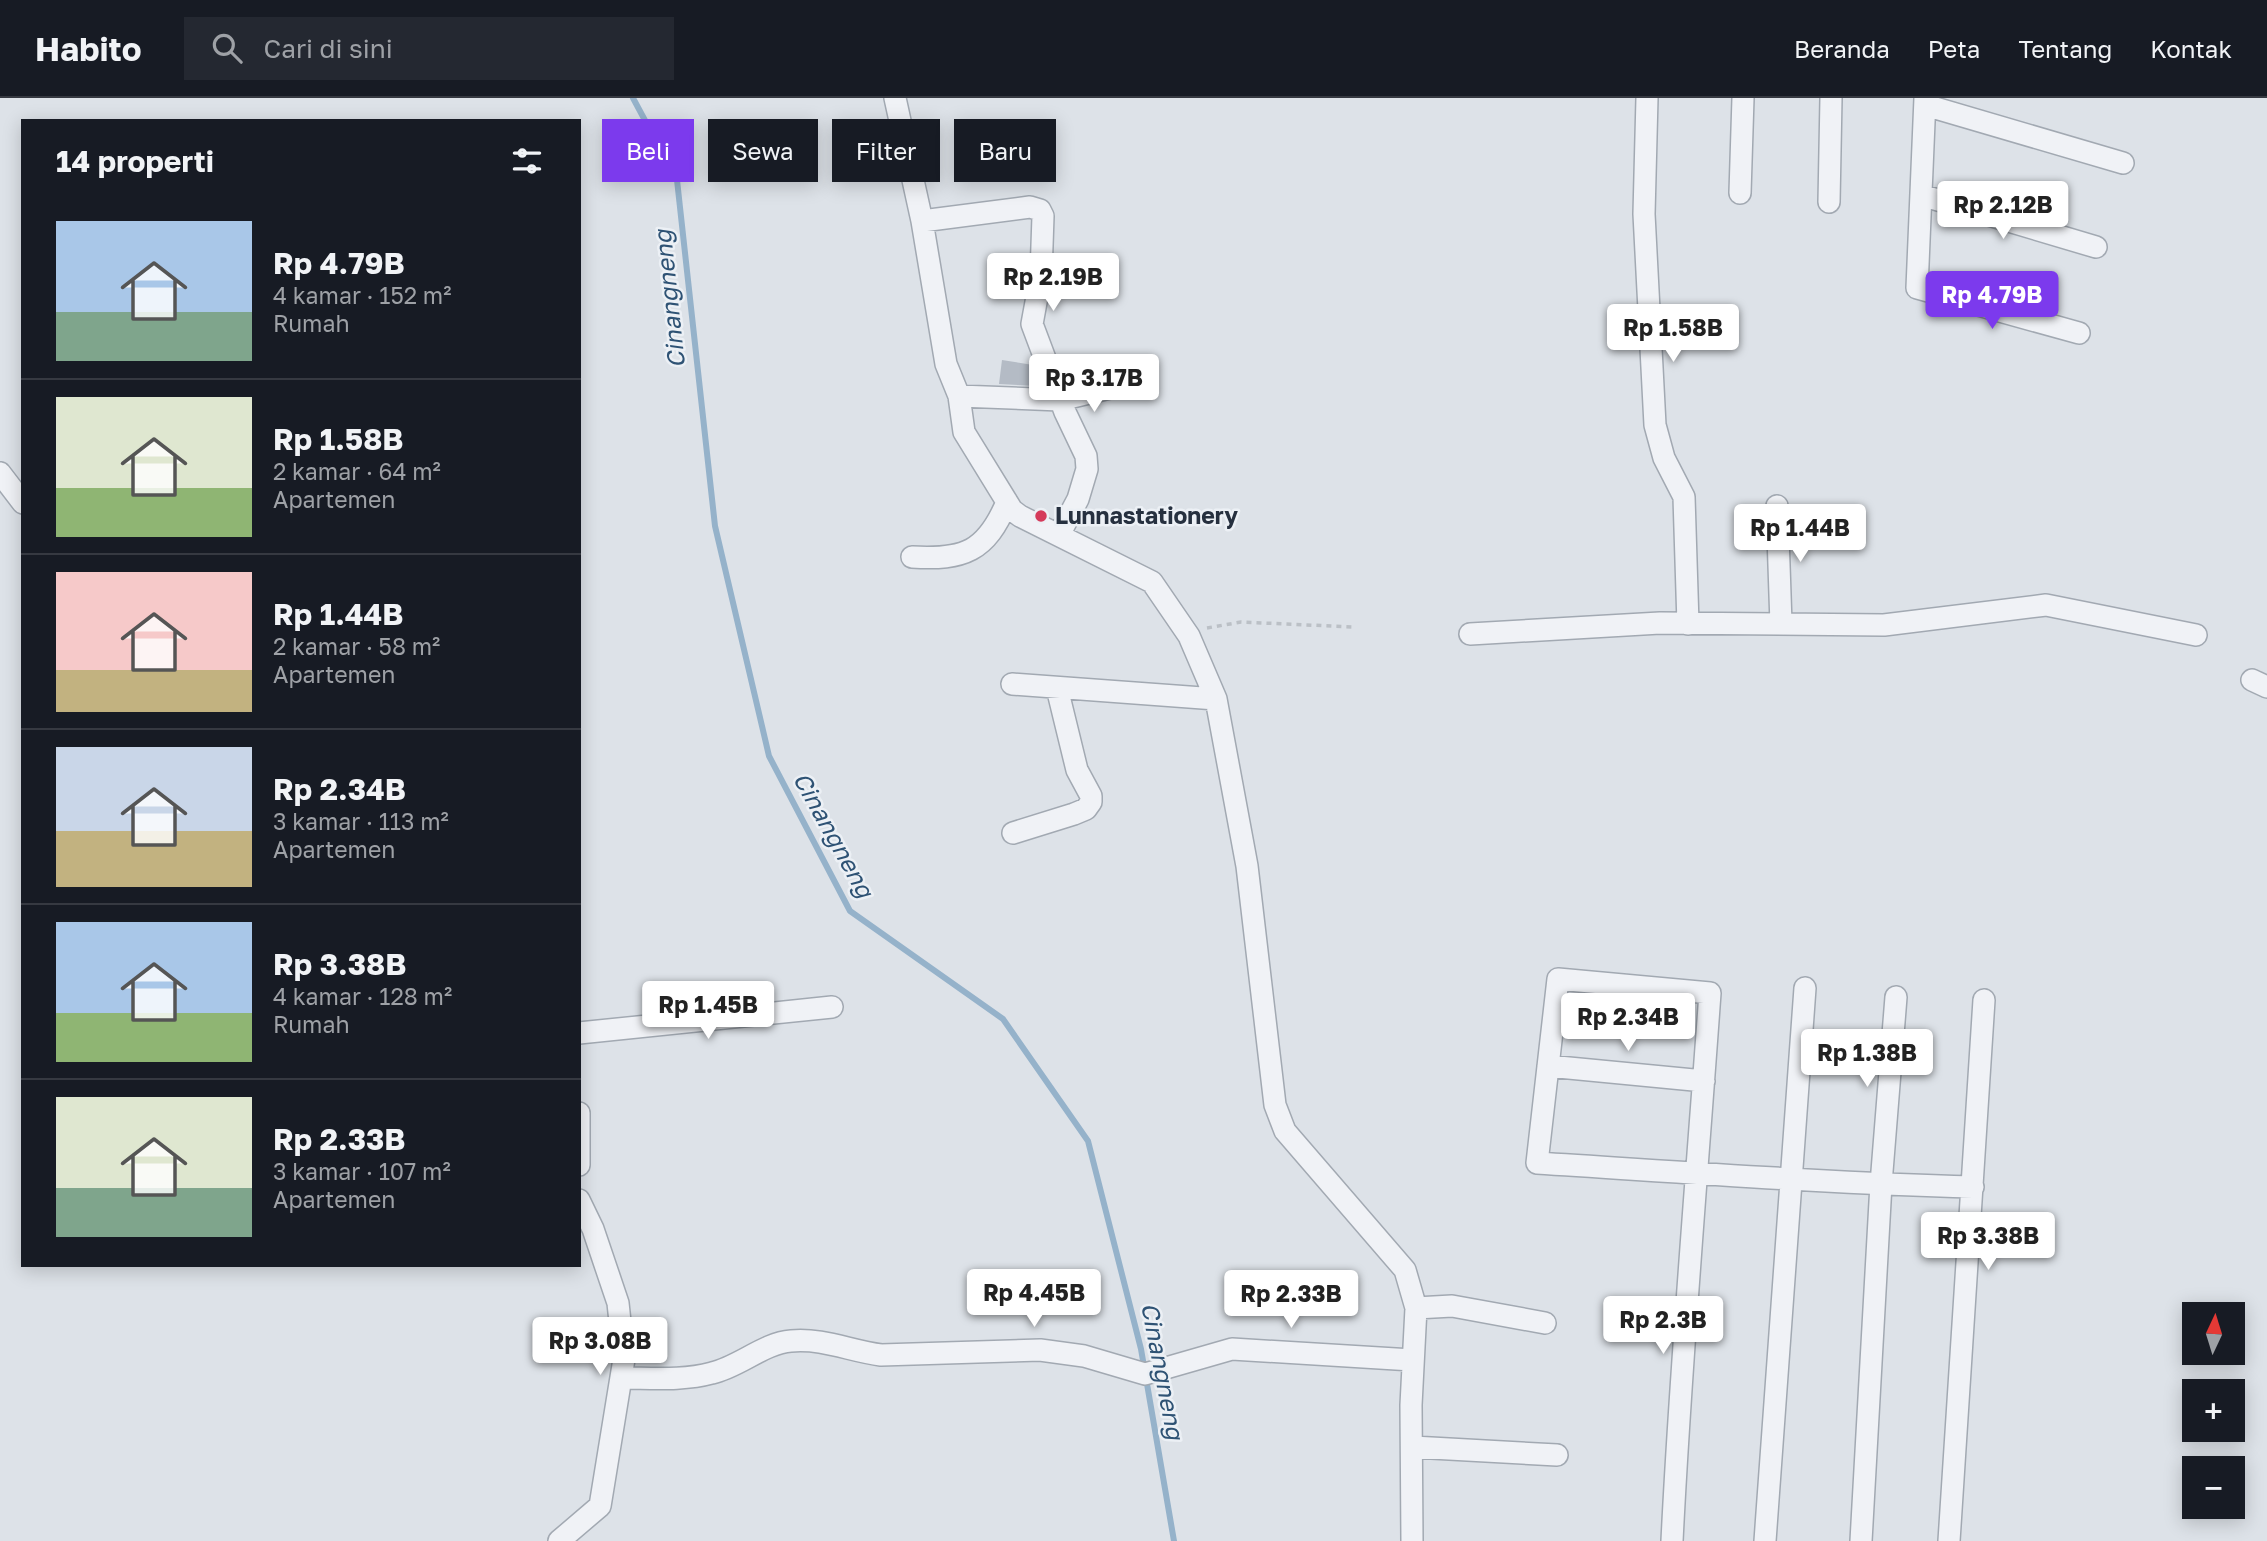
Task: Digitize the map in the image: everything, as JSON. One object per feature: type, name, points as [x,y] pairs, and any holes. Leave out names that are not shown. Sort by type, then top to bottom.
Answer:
[{"type":"street","points":[[895,98],[922,221],[946,364],[959,396],[964,432],[1007,502],[1020,516],[1146,578],[1189,636],[1216,699],[1247,866],[1275,1105],[1285,1131],[1408,1274],[1416,1308],[1412,1360],[1412,1541]]},
{"type":"street","points":[[1647,98],[1644,214],[1655,425],[1664,458],[1684,497],[1688,624]]},
{"type":"street","points":[[1740,193],[1743,98]]},
{"type":"street","points":[[1829,202],[1831,98]]},
{"type":"street","points":[[2079,333],[1917,288],[1925,102],[2123,163]]},
{"type":"street","points":[[1922,195],[2096,247]]},
{"type":"street","points":[[922,221],[1030,207],[1040,210],[1043,216],[1042,252],[1032,324],[1060,400],[1086,456],[1087,469],[1078,499],[1059,535]]},
{"type":"street","points":[[959,396],[1060,400],[1118,387]]},
{"type":"street","points":[[0,473],[21,500]]},
{"type":"street","points":[[912,557],[945,559],[979,546],[997,526],[1007,502]]},
{"type":"street","points":[[1777,506],[1781,624]]},
{"type":"street","points":[[1470,634],[1688,624],[1884,625],[2046,605],[2196,635]]},
{"type":"street","points":[[1012,684],[1216,699]]},
{"type":"street","points":[[1013,833],[1074,814],[1086,809],[1091,802],[1091,796],[1077,770],[1058,688]]},
{"type":"street","points":[[1672,1541],[1697,1172],[1710,993],[1558,979],[1537,1163],[1697,1172],[1881,1184],[1973,1187]]},
{"type":"street","points":[[1765,1541],[1805,988]]},
{"type":"street","points":[[1861,1541],[1881,1184],[1896,997]]},
{"type":"street","points":[[1950,1541],[1984,1000]]},
{"type":"street","points":[[581,1033],[832,1007]]},
{"type":"street","points":[[1548,1066],[1704,1081]]},
{"type":"street","points":[[559,1541],[600,1506],[624,1359],[618,1303],[593,1229],[581,1204]]},
{"type":"street","points":[[1416,1308],[1452,1306],[1545,1323]]},
{"type":"street","points":[[621,1378],[678,1378],[712,1373],[789,1341],[839,1344],[857,1352],[881,1355],[1040,1350],[1084,1356],[1145,1374],[1232,1349],[1412,1360]]},
{"type":"street","points":[[1413,1447],[1557,1455]]},
{"type":"path","points":[[1189,636],[1211,626],[1241,622],[1353,627]]},
{"type":"building","points":[[1002,360],[1033,365],[1038,378],[1037,386],[999,384]]},
{"type":"waterway","name":"Cinangneng","points":[[633,98],[677,180],[715,526],[769,756],[850,911],[1003,1019],[1088,1141],[1141,1349],[1174,1541]]},
{"type":"place","name":"Lunnastationery","points":[[1041,516]]}]
